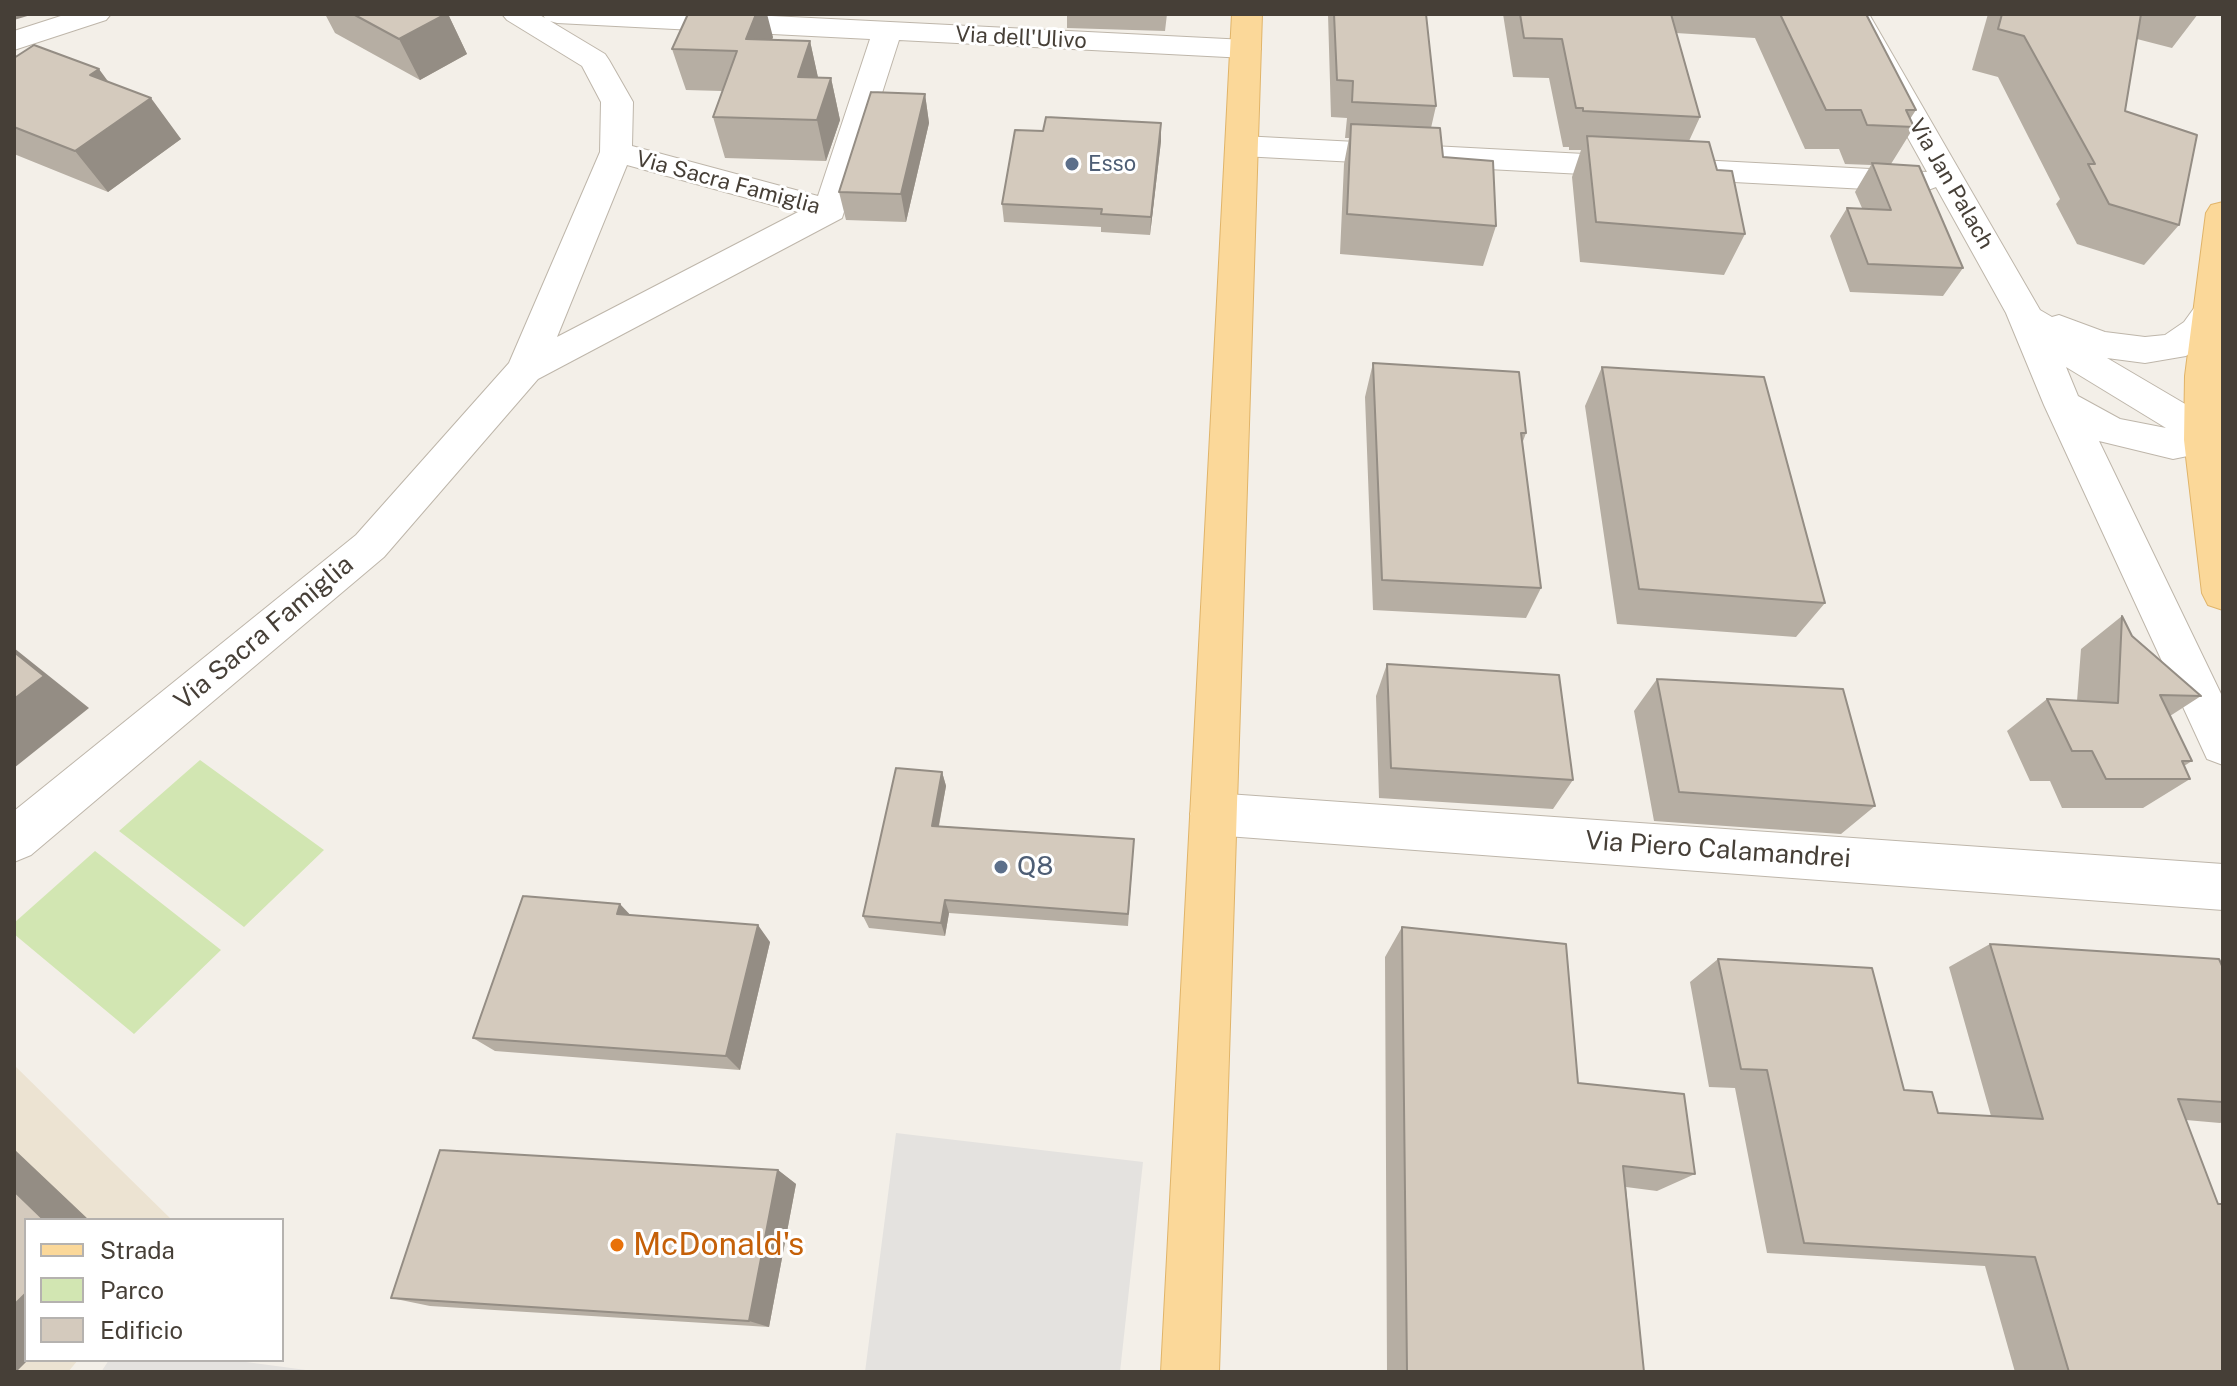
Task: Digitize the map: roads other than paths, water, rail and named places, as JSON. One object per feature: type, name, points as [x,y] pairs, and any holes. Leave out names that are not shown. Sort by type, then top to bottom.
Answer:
[{"type":"main road","points":[[1190,1372],[1246,31]]},
{"type":"main road","points":[[2223,213],[2204,376],[2203,440],[2223,593]]},
{"type":"street","points":[[14,41],[38,23],[96,14]]},
{"type":"street","points":[[517,14],[594,60],[617,102],[616,152]]},
{"type":"street","name":"Via dell'Ulivo","points":[[557,14],[690,18],[887,32],[998,25],[1246,31]]},
{"type":"street","name":"Via Jan Palach","points":[[1854,14],[2024,313]]},
{"type":"street","points":[[830,210],[887,32]]},
{"type":"street","points":[[1242,146],[1949,183]]},
{"type":"street","name":"Via Sacra Famiglia","points":[[14,840],[370,546],[525,370],[616,152],[830,210]]},
{"type":"street","name":"Via Sacra Famiglia","points":[[525,370],[830,210]]},
{"type":"street","points":[[2024,313],[2101,344],[2145,350],[2173,347],[2197,331],[2210,313]]},
{"type":"street","points":[[2024,313],[2063,405],[2223,745]]},
{"type":"street","points":[[2024,313],[2075,356],[2148,397],[2179,418],[2203,440]]},
{"type":"street","points":[[2063,405],[2109,430],[2139,438],[2173,444],[2203,440]]},
{"type":"street","name":"Via Piero Calamandrei","points":[[1213,814],[2223,887]]},
{"type":"place","name":"Esso","points":[[1072,164]]},
{"type":"place","name":"Q8","points":[[1001,867]]},
{"type":"place","name":"McDonald's","points":[[617,1245]]}]
